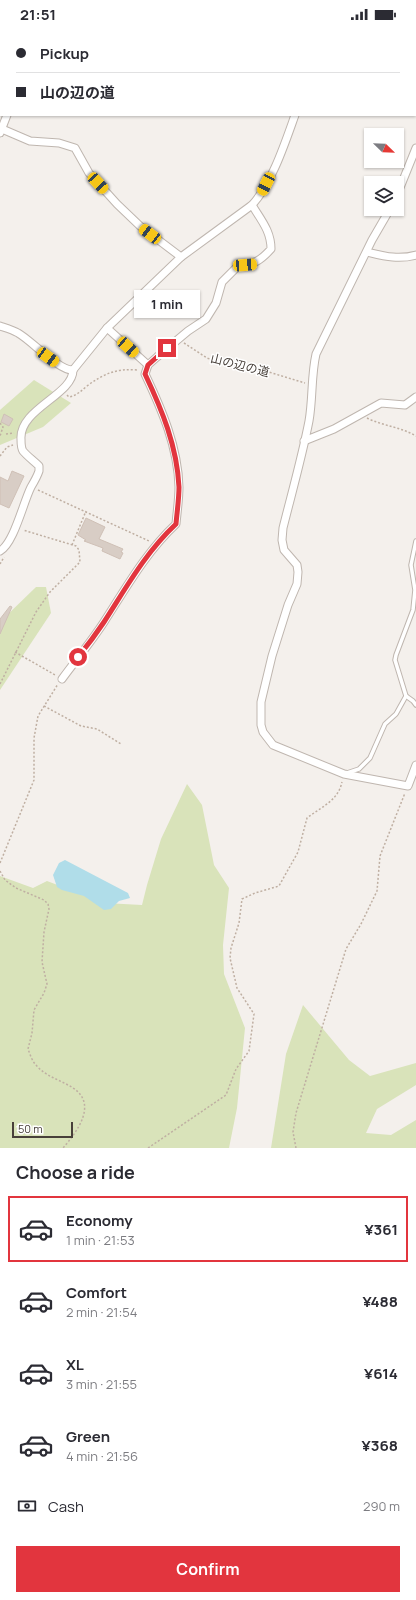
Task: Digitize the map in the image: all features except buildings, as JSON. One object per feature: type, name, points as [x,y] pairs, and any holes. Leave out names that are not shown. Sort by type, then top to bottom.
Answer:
[{"type":"street","points":[[7,116],[1,131],[30,141],[59,143],[75,148],[89,173],[117,204],[140,226],[181,257]]},
{"type":"street","points":[[0,550],[5,548],[16,528],[18,517],[39,471],[39,466],[23,450],[20,432],[35,412],[69,383],[73,376],[73,370],[107,328],[181,257],[252,205],[259,197],[279,159],[295,116]]},
{"type":"street","points":[[404,178],[416,148]]},
{"type":"street","points":[[62,679],[103,624],[130,581],[156,544],[176,524],[179,487],[173,444],[161,408],[145,374],[148,365],[177,340],[206,319],[216,303],[222,282],[239,265],[253,264],[265,256],[271,249],[268,229],[252,205]]},
{"type":"street","points":[[386,216],[366,252],[316,354],[313,367],[309,420],[283,528],[282,540],[284,550],[297,565],[297,584],[288,605],[272,656],[261,702],[261,725],[263,732],[273,746],[344,774],[408,786],[416,765]]},
{"type":"street","points":[[366,252],[389,257],[405,258],[416,255]]},
{"type":"street","points":[[0,326],[17,332],[62,367],[68,371],[73,370]]},
{"type":"street","points":[[107,328],[148,365]]},
{"type":"street","points":[[304,441],[334,429],[381,402],[405,404],[416,397]]},
{"type":"lane","points":[[416,541],[411,565],[415,590],[413,610],[395,660],[406,696],[416,705]]},
{"type":"lane","points":[[344,774],[359,769],[370,758],[385,724],[396,714],[406,696]]},
{"type":"path","name":"山の辺の道","points":[[177,340],[208,358],[224,364],[262,370],[312,385]]},
{"type":"path","points":[[62,389],[69,397],[75,396],[99,377],[110,372],[127,369],[137,370]]},
{"type":"path","points":[[360,415],[375,422],[405,430],[416,436]]},
{"type":"path","points":[[0,423],[3,427],[0,436]]},
{"type":"path","points":[[6,434],[20,432]]},
{"type":"path","points":[[0,456],[7,447],[21,443]]},
{"type":"path","points":[[31,486],[156,544]]},
{"type":"path","points":[[72,544],[86,511]]},
{"type":"path","points":[[0,684],[36,612],[50,592],[80,562],[79,550],[76,546],[16,528]]},
{"type":"path","points":[[0,863],[34,780],[34,738],[38,716],[62,679],[15,652]]},
{"type":"path","points":[[44,706],[81,726],[97,729],[121,744]]},
{"type":"path","points":[[148,1148],[226,1095],[236,1069],[249,1050],[254,1014],[237,988],[230,958],[231,948],[238,929],[242,898],[278,886],[298,852],[307,818],[332,801],[340,791],[344,774]]},
{"type":"path","points":[[296,1148],[293,1132],[296,1113],[346,948],[361,924],[376,891],[380,856],[408,786]]},
{"type":"path","points":[[0,871],[5,880],[16,888],[44,900],[48,904],[49,909],[44,932],[42,962],[47,984],[44,993],[34,1010],[32,1033],[28,1049],[36,1065],[51,1077],[73,1088],[84,1099],[86,1107],[83,1116],[71,1139],[63,1148]]},
{"type":"green space","points":[[34,380],[71,403],[43,427],[0,445],[0,410]]},
{"type":"green space","points":[[36,587],[46,587],[51,613],[0,690],[0,622]]},
{"type":"green space","points":[[187,784],[202,805],[214,865],[229,888],[223,945],[224,974],[245,1028],[237,1108],[229,1148],[0,1148],[0,876],[33,888],[47,881],[105,903],[142,905],[161,839]]},
{"type":"green space","points":[[303,1005],[349,1060],[370,1076],[416,1063],[416,1085],[377,1109],[366,1133],[391,1135],[416,1120],[416,1148],[271,1148],[286,1054]]},
{"type":"water","points":[[65,860],[128,893],[130,898],[119,901],[111,909],[104,910],[84,896],[62,890],[57,887],[53,875],[59,863]]},
{"type":"route","points":[[78,657],[103,624],[130,581],[160,539],[176,524],[179,487],[173,444],[161,408],[145,374],[148,365],[167,348]]}]
